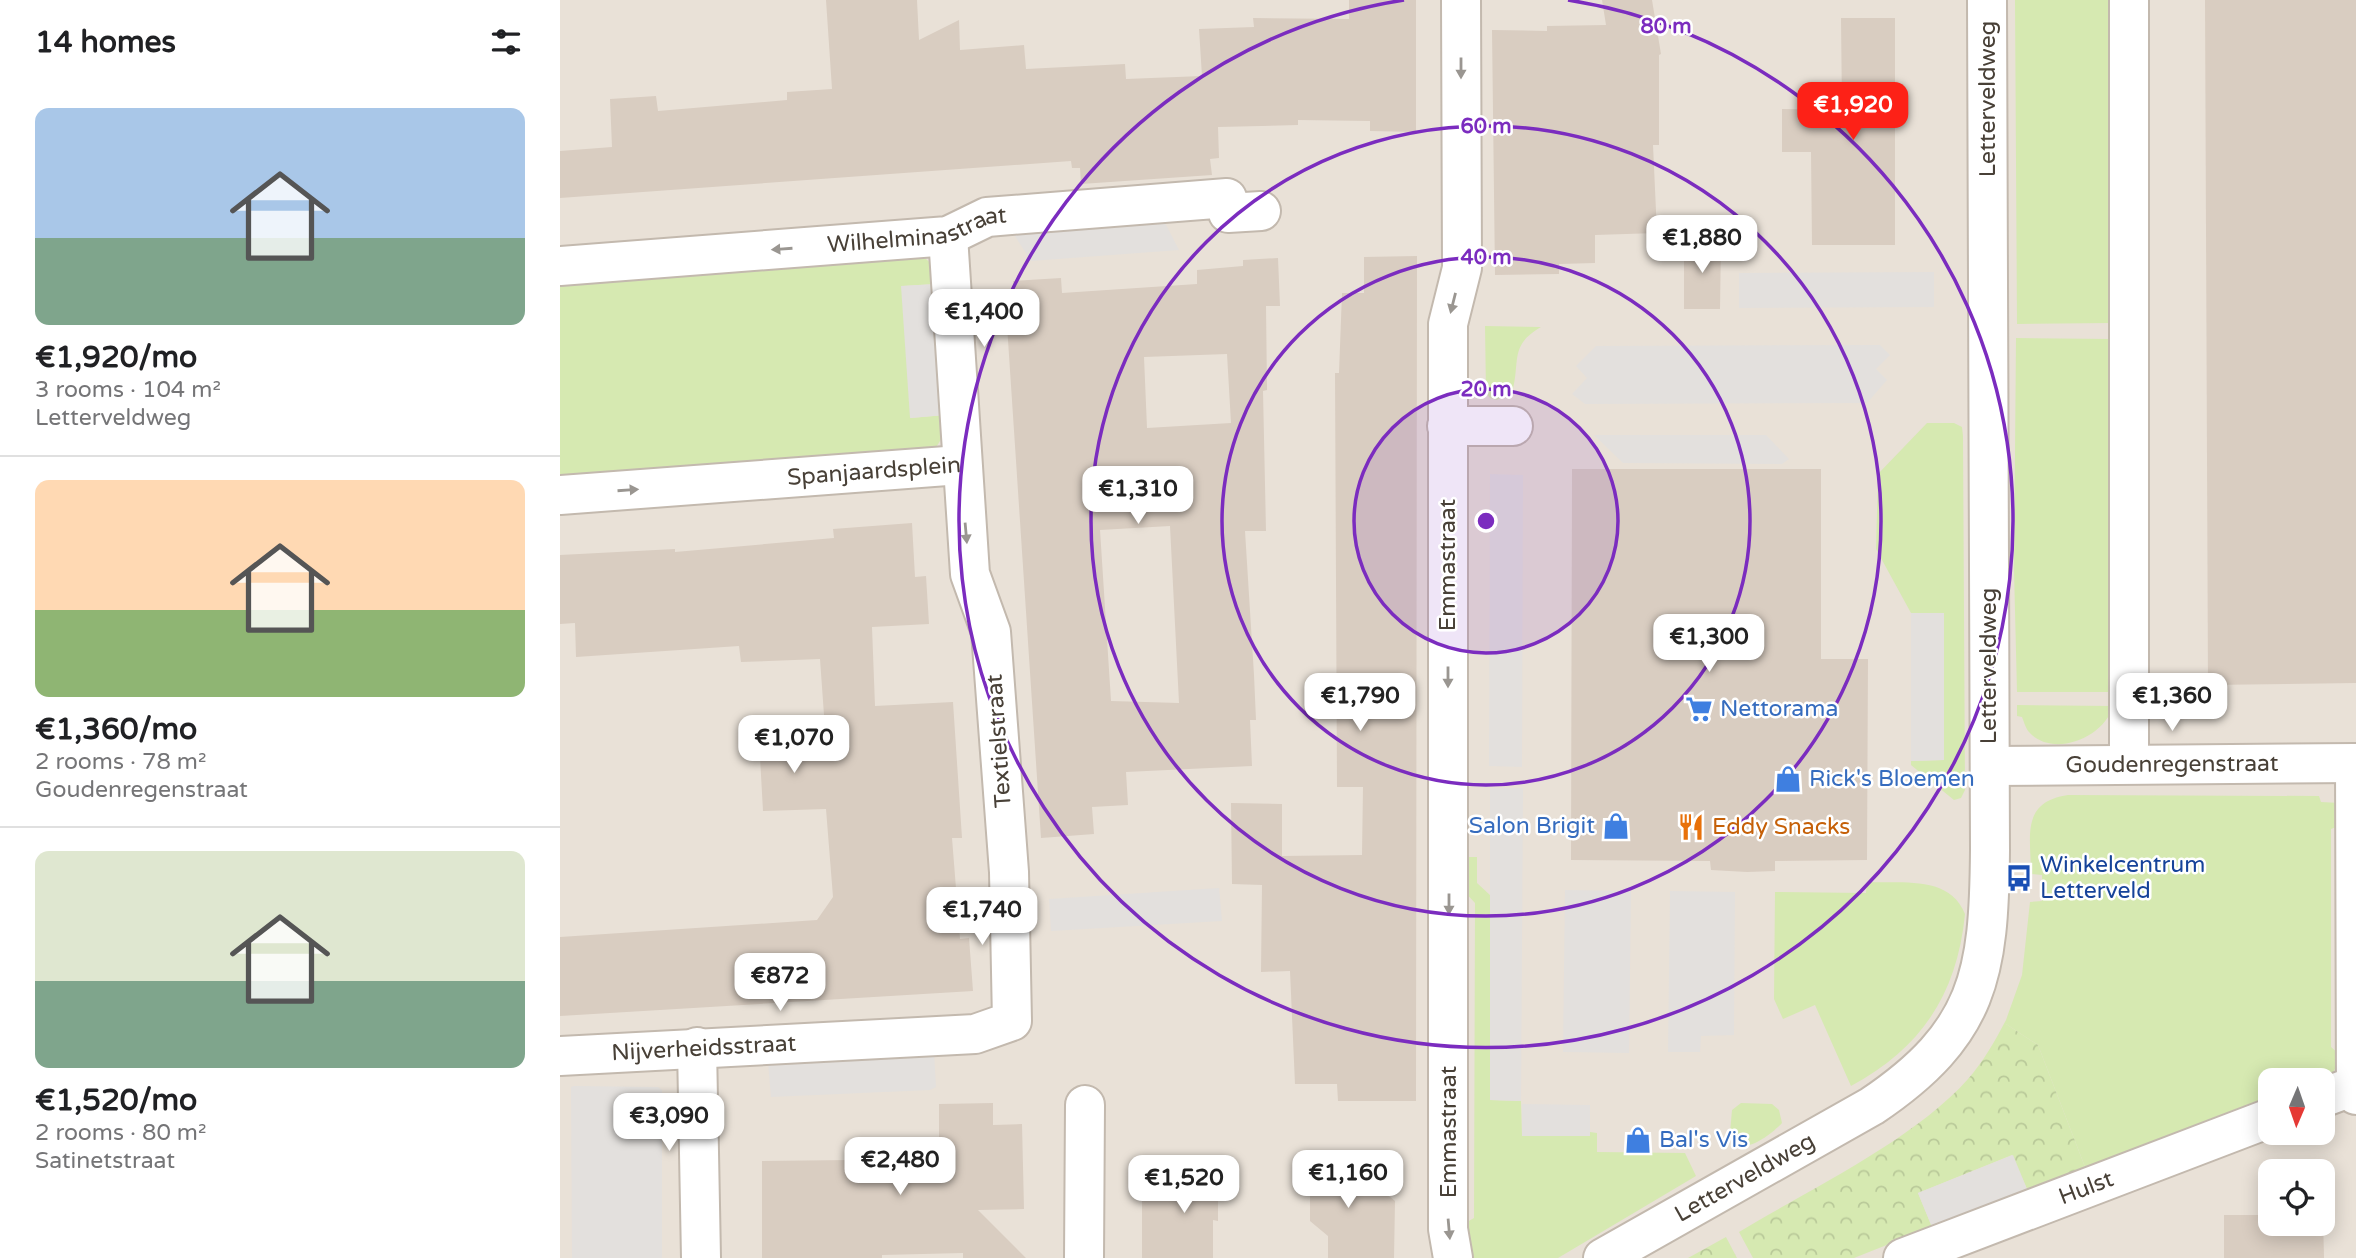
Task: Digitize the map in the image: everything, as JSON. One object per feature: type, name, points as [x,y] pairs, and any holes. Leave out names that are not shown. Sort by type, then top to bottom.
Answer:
[{"type":"street","name":"Emmastraat","points":[[1453,1258],[1448,1229],[1447,426],[1448,324],[1462,268],[1461,0]]},
{"type":"street","name":"Letterveldweg","points":[[1603,1258],[1872,1106],[1911,1079],[1934,1057],[1969,1004],[1983,966],[1990,920],[1987,0]]},
{"type":"street","points":[[2129,0],[2129,763]]},
{"type":"street","name":"Wilhelminastraat","points":[[560,266],[948,236],[987,217],[1227,198],[1228,213],[1261,211]]},
{"type":"street","name":"Spanjaardsplein","points":[[560,495],[960,465],[948,236]]},
{"type":"street","points":[[1447,426],[1513,426]]},
{"type":"street","name":"Textielstraat","points":[[960,465],[970,574],[991,632],[1009,872],[1012,1021]]},
{"type":"street","points":[[2344,1093],[2356,763]]},
{"type":"street","name":"Goudenregenstraat","points":[[1990,766],[2356,763]]},
{"type":"street","name":"Nijverheidsstraat","points":[[560,1056],[975,1034],[1012,1021]]},
{"type":"street","points":[[697,1047],[701,1258]]},
{"type":"street","points":[[1084,1258],[1085,1105]]},
{"type":"street","name":"Hulst","points":[[1903,1258],[2258,1123]]},
{"type":"shaded area","points":[[560,0],[2356,0],[2356,1258],[560,1258]]},
{"type":"shaded area","points":[[1162,217],[1179,250],[1031,261],[1011,230]]},
{"type":"shaded area","points":[[1934,272],[1934,307],[1739,308],[1739,273]]},
{"type":"shaded area","points":[[936,284],[945,415],[910,418],[901,286]]},
{"type":"shaded area","points":[[1880,345],[1890,355],[1876,369],[1887,380],[1867,403],[1585,404],[1572,394],[1587,378],[1576,366],[1596,346]]},
{"type":"shaded area","points":[[1594,435],[1766,435],[1789,459],[1782,464],[1623,463]]},
{"type":"shaded area","points":[[1490,474],[1523,475],[1522,767],[1489,766]]},
{"type":"shaded area","points":[[1911,613],[1944,613],[1944,760],[1911,761]]},
{"type":"shaded area","points":[[1490,788],[1523,788],[1521,1101],[1490,1100]]},
{"type":"shaded area","points":[[1219,888],[1222,921],[1051,931],[1049,899]]},
{"type":"shaded area","points":[[1565,890],[1631,891],[1629,1053],[1563,1052]]},
{"type":"shaded area","points":[[1670,891],[1735,892],[1734,1035],[1701,1036],[1700,1052],[1668,1052]]},
{"type":"shaded area","points":[[934,1052],[936,1087],[930,1090],[771,1097],[768,1062]]},
{"type":"shaded area","points":[[571,1087],[658,1087],[662,1090],[662,1258],[572,1258]]},
{"type":"shaded area","points":[[1522,1104],[1590,1105],[1590,1136],[1522,1136]]},
{"type":"shaded area","points":[[2013,1155],[2027,1189],[1932,1227],[1918,1193]]},
{"type":"green space","points":[[2015,0],[2112,0],[2113,323],[2017,324]]},
{"type":"green space","points":[[913,256],[926,259],[935,267],[936,284],[902,286],[911,418],[945,415],[941,438],[927,457],[560,486],[560,282]]},
{"type":"green space","points":[[1485,326],[1541,327],[1520,347],[1513,389],[1497,400],[1486,393]]},
{"type":"green space","points":[[2016,338],[2113,339],[2114,692],[2017,692],[2014,570]]},
{"type":"green space","points":[[1927,423],[1954,423],[1962,427],[1963,436],[1965,790],[1961,798],[1954,800],[1911,765],[1911,761],[1944,760],[1944,613],[1911,613],[1876,549],[1878,474]]},
{"type":"green space","points":[[2017,705],[2113,706],[2108,718],[2088,736],[2063,744],[2050,744],[2029,732],[2022,717],[2017,716]]},
{"type":"green space","points":[[2068,795],[2319,796],[2321,802],[2340,803],[2339,826],[2331,829],[2331,1047],[2341,1056],[2335,1069],[2258,1068],[2258,1101],[2085,1167],[2038,1045],[2006,1024],[2022,975],[2030,902],[2042,901],[2042,875],[2031,874],[2031,823],[2042,805]]},
{"type":"green space","points":[[1462,857],[1477,857],[1477,883],[1490,895],[1490,1100],[1521,1101],[1522,1136],[1589,1136],[1590,1132],[1597,1133],[1597,1152],[1685,1153],[1696,1176],[1558,1258],[1465,1258],[1467,1222],[1474,1218],[1475,903],[1461,888]]},
{"type":"green space","points":[[1867,882],[1924,884],[1936,887],[1958,902],[1965,914],[1954,970],[1931,1016],[1916,1036],[1897,1054],[1851,1086],[1815,1005],[1783,1019],[1774,999],[1775,892],[1866,893]]},
{"type":"green space","points":[[2006,1020],[2006,1024],[2038,1045],[2085,1167],[2027,1189],[2012,1155],[1918,1193],[1932,1227],[1854,1258],[1753,1258],[1739,1232],[1860,1162],[1919,1123],[1946,1101],[1979,1066]]},
{"type":"green space","points":[[1741,1103],[1772,1104],[1779,1110],[1782,1123],[1757,1142],[1741,1146],[1730,1133],[1732,1110]]},
{"type":"green space","points":[[1726,1237],[1737,1258],[1688,1258]]},
{"type":"building","points":[[826,0],[917,0],[919,40],[959,20],[960,50],[1024,45],[1026,69],[1125,64],[1126,79],[1202,76],[1199,29],[1254,27],[1253,18],[1349,19],[1349,0],[1416,0],[1416,132],[1370,131],[1370,121],[1298,120],[1298,125],[1218,127],[1219,158],[1210,159],[1212,175],[1081,184],[1080,168],[1072,168],[1071,161],[560,198],[560,151],[612,147],[610,99],[656,96],[658,111],[787,100],[787,92],[832,89]]},
{"type":"building","points":[[1602,0],[1652,0],[1661,54],[1659,145],[1653,145],[1657,233],[1595,235],[1595,263],[1559,264],[1559,274],[1495,275],[1492,30],[1547,31],[1547,26],[1606,25]]},
{"type":"building","points":[[2205,0],[2356,0],[2356,683],[2208,685]]},
{"type":"building","points":[[1841,18],[1895,18],[1895,245],[1812,245],[1811,152],[1782,152],[1782,109],[1842,110]]},
{"type":"building","points":[[1684,240],[1721,242],[1720,309],[1684,309]]},
{"type":"building","points":[[1417,256],[1416,1101],[1338,1101],[1337,1084],[1295,1084],[1290,971],[1261,972],[1262,885],[1232,884],[1231,803],[1282,804],[1282,856],[1362,855],[1363,787],[1337,787],[1335,373],[1339,373],[1342,293],[1364,293],[1364,257]]},
{"type":"building","points":[[1278,258],[1280,306],[1266,306],[1267,390],[1263,391],[1266,531],[1245,531],[1256,720],[1250,720],[1252,766],[1126,772],[1128,805],[1092,807],[1094,834],[1041,838],[1005,295],[1014,294],[1013,281],[1061,278],[1062,293],[1197,284],[1197,270],[1243,266],[1243,260]],"holes":[[[1227,354],[1231,423],[1147,428],[1144,357]],[[1170,526],[1179,703],[1111,701],[1100,530]]]},
{"type":"building","points":[[1572,469],[1821,469],[1821,659],[1868,659],[1867,860],[1775,861],[1775,871],[1747,872],[1711,870],[1710,861],[1571,860]]},
{"type":"building","points":[[912,523],[915,577],[926,576],[929,624],[872,627],[875,706],[953,702],[962,838],[952,838],[960,939],[969,938],[973,991],[560,1016],[560,937],[817,920],[833,897],[826,809],[763,811],[760,757],[776,758],[775,732],[825,729],[820,659],[741,662],[739,646],[576,657],[575,623],[560,624],[560,555],[675,549],[675,552],[834,538],[833,529]]},
{"type":"building","points":[[993,1103],[993,1125],[1022,1124],[1024,1209],[978,1210],[1026,1258],[963,1258],[963,1253],[882,1255],[882,1258],[762,1258],[762,1161],[939,1159],[939,1104]]},
{"type":"building","points":[[1303,1156],[1353,1156],[1353,1192],[1384,1192],[1395,1201],[1394,1258],[1328,1258],[1328,1236],[1310,1221],[1310,1194],[1304,1194]]},
{"type":"building","points":[[1181,1157],[1218,1157],[1218,1221],[1213,1220],[1213,1258],[1142,1258],[1142,1198],[1180,1199]]},
{"type":"building","points":[[2224,1215],[2258,1215],[2258,1236],[2323,1236],[2324,1258],[2224,1258]]},
{"type":"place","name":"Nettorama","points":[[1699,709]]},
{"type":"place","name":"Rick's Bloemen","points":[[1788,779]]},
{"type":"place","name":"Salon Brigit","points":[[1616,826]]},
{"type":"place","name":"Eddy Snacks","points":[[1691,827]]},
{"type":"place","name":"Winkelcentrum Letterveld","points":[[2019,878]]},
{"type":"place","name":"Bal's Vis","points":[[1638,1140]]}]
